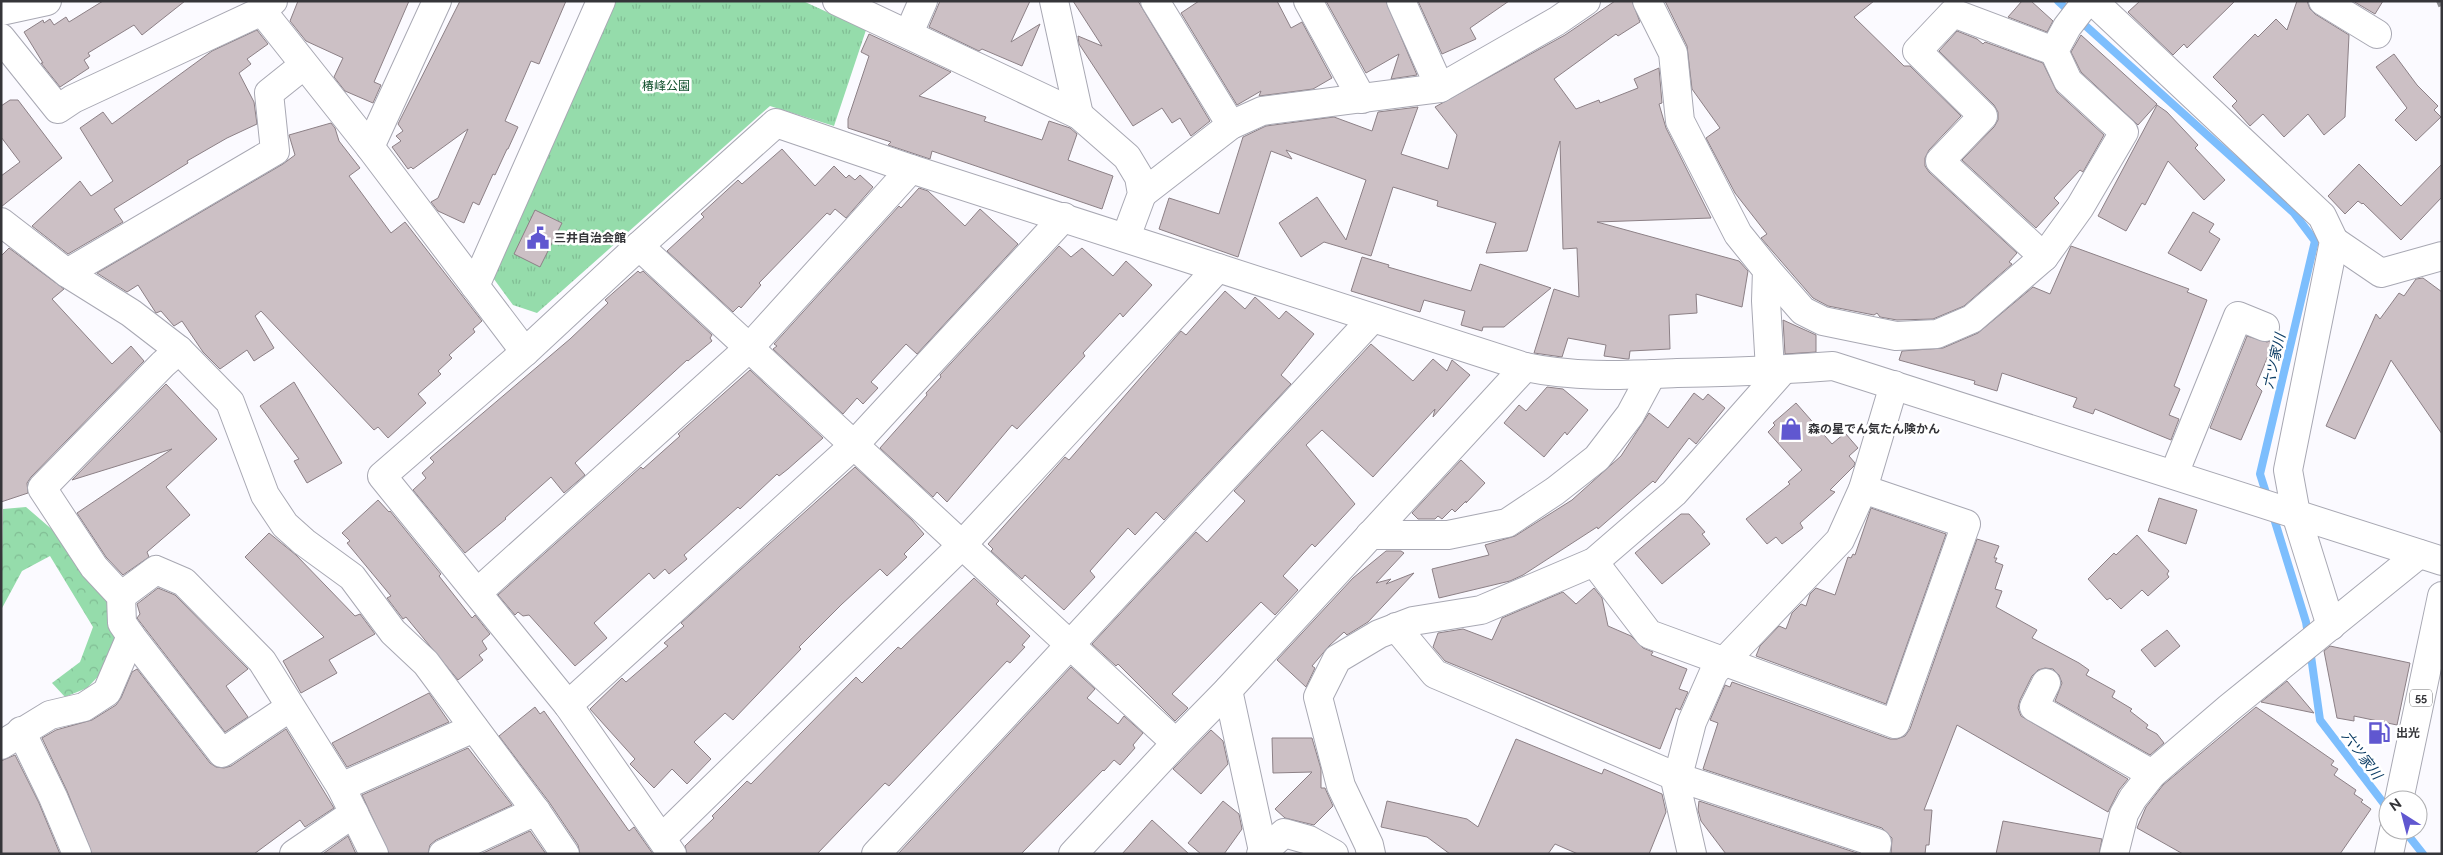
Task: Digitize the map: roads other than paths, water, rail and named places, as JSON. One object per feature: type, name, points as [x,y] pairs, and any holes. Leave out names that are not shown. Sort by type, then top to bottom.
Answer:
[{"type":"street","points":[[1,11],[47,1]]},
{"type":"street","points":[[370,147],[438,1]]},
{"type":"street","points":[[475,286],[601,1]]},
{"type":"street","points":[[837,1],[1079,114],[1126,157],[1139,177],[1142,194],[1126,238]]},
{"type":"street","points":[[909,33],[923,1]]},
{"type":"street","points":[[1054,1],[1079,114]]},
{"type":"street","points":[[1155,1],[1231,125]]},
{"type":"street","points":[[1308,1],[1362,99]]},
{"type":"street","points":[[1401,1],[1440,88]]},
{"type":"street","points":[[1142,194],[1231,125],[1262,111],[1440,88],[1557,21],[1586,1]]},
{"type":"street","points":[[1647,1],[1673,53],[1680,121],[1738,234],[1767,270],[1804,310],[1823,321],[1896,336],[1937,334],[1972,319],[2044,257],[2080,207],[2124,132],[2068,81],[2054,51],[1953,14],[1917,51],[1983,116],[1940,161],[2044,257]]},
{"type":"street","points":[[2323,1],[2377,34]]},
{"type":"street","points":[[2054,51],[2067,27],[2088,3],[2322,216],[2334,241],[2382,273],[2442,256]]},
{"type":"street","points":[[1,38],[58,110],[73,99],[268,6],[304,65],[370,147],[525,352]]},
{"type":"street","points":[[67,273],[275,151],[270,93],[304,65]]},
{"type":"street","points":[[1218,268],[961,546],[667,846],[568,705],[382,476],[525,352],[776,123],[911,169],[1064,217],[1525,367],[1554,373],[1587,376],[1776,370],[1834,366],[2431,558]]},
{"type":"street","points":[[478,592],[749,348],[911,169]]},
{"type":"street","points":[[568,705],[853,446],[1064,217]]},
{"type":"street","points":[[1,222],[67,273],[131,313],[179,350],[230,402],[264,495],[285,525],[304,542],[352,576],[393,632],[426,663],[536,811],[565,854]]},
{"type":"street","points":[[2323,633],[2289,512],[2288,470],[2334,241]]},
{"type":"street","points":[[639,246],[961,546],[1176,742]]},
{"type":"street","points":[[1371,854],[1369,845],[1341,786],[1318,697],[1337,659],[1379,634],[1396,627],[1413,622],[1481,610],[1594,562],[1674,493],[1776,370],[1766,301],[1767,270]]},
{"type":"street","points":[[2174,474],[2238,316],[2265,327]]},
{"type":"street","points":[[876,854],[1372,318]]},
{"type":"street","points":[[179,350],[42,488],[94,567],[121,596],[122,623],[222,753],[289,708]]},
{"type":"street","points":[[1073,854],[1176,742],[1228,690],[1525,367]]},
{"type":"street","points":[[1370,535],[1448,534],[1507,523],[1555,491],[1598,458],[1630,415],[1652,374]]},
{"type":"street","points":[[1692,854],[1676,784],[1692,722],[1714,672],[1840,540],[1863,489],[1894,385]]},
{"type":"street","points":[[1594,562],[1649,634],[1895,724],[1966,524],[1863,489]]},
{"type":"street","points":[[2114,854],[2118,830],[2124,814],[2133,798],[2152,774],[2323,633],[2431,558]]},
{"type":"street","points":[[121,596],[156,570],[184,582],[262,661],[289,708],[341,787],[374,854]]},
{"type":"street","name":"55","points":[[2401,790],[2442,596]]},
{"type":"street","points":[[1396,627],[1435,674],[1678,777],[1876,843],[1875,854]]},
{"type":"street","points":[[77,854],[53,797],[11,738],[50,715],[84,707],[107,692],[131,636]]},
{"type":"street","points":[[2046,683],[2034,707],[2152,774]]},
{"type":"street","points":[[1228,690],[1262,852],[1284,833],[1309,840],[1334,854]]},
{"type":"street","points":[[341,787],[474,728]]},
{"type":"street","points":[[442,854],[536,811]]},
{"type":"street","points":[[294,854],[354,812]]},
{"type":"waterway","name":"六ツ家川","points":[[2058,1],[2294,213],[2315,241],[2260,474],[2268,499]]},
{"type":"waterway","name":"六ツ家川","points":[[2272,512],[2306,622],[2308,635]]},
{"type":"waterway","name":"六ツ家川","points":[[2310,649],[2320,720],[2378,796]]},
{"type":"waterway","name":"六ツ家川","points":[[2412,840],[2423,854]]},
{"type":"railway","points":[[2438,1],[2442,10]]},
{"type":"place","name":"三井自治会館","points":[[538,238]]},
{"type":"place","name":"森の星でん気たん険かん","points":[[1791,429]]},
{"type":"place","name":"出光","points":[[2379,733]]},
{"type":"park label","name":"椿峰公園","points":[[666,86]]}]
